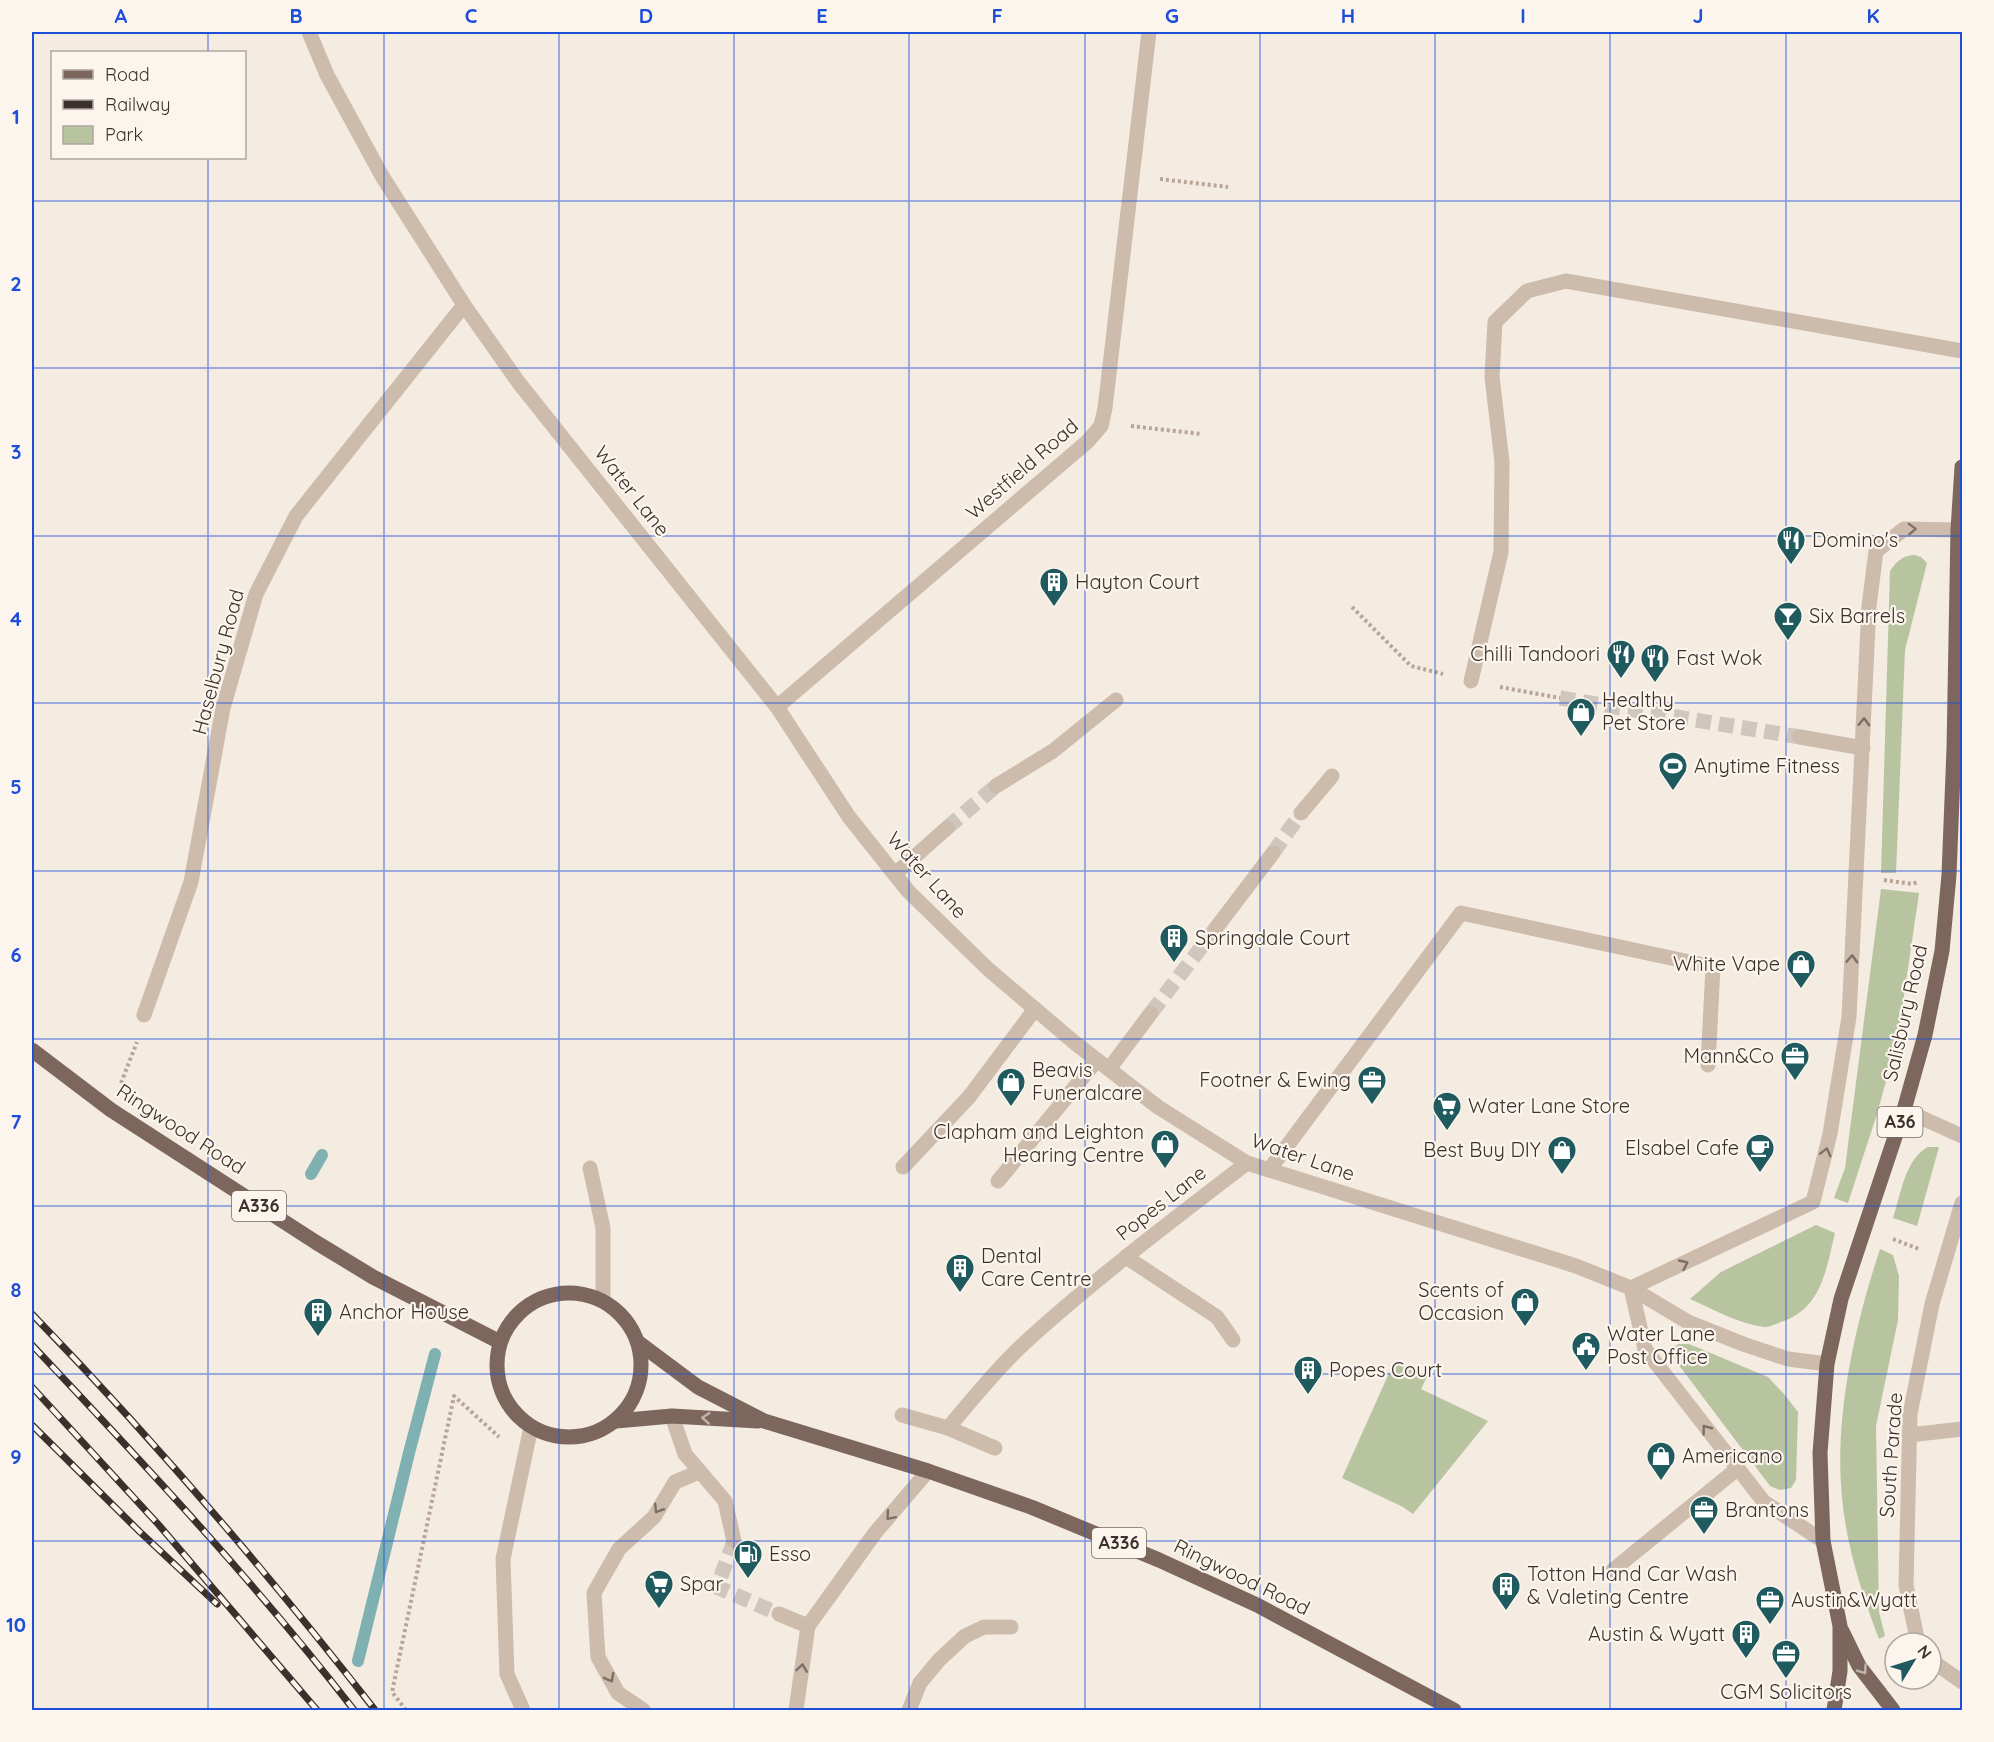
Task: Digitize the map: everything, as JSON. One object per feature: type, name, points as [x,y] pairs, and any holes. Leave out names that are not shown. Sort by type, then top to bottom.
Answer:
[{"type":"main road","name":"Salisbury Road","points":[[1834,1710],[1840,1671],[1840,1626],[1823,1541],[1820,1453],[1827,1364],[1841,1299],[1904,1110],[1925,1035],[1942,951],[1958,750],[1958,530],[1962,467]]},
{"type":"main road","name":"Ringwood Road","points":[[32,1050],[111,1110],[374,1277],[500,1342]]},
{"type":"main road","points":[[578,1292],[603,1299],[627,1321],[639,1343],[642,1368],[640,1383],[630,1406],[616,1421],[595,1434],[569,1438],[531,1427],[506,1402],[497,1378],[500,1342],[512,1319],[524,1307],[553,1293],[578,1292]]},
{"type":"main road","name":"Ringwood Road","points":[[639,1343],[698,1387],[764,1421],[1031,1507],[1159,1560],[1257,1605],[1454,1710]]},
{"type":"main road","name":"Ringwood Road","points":[[616,1421],[672,1416],[764,1421]]},
{"type":"main road","name":"Salisbury Road","points":[[1840,1626],[1859,1666],[1893,1710]]},
{"type":"street","name":"Water Lane","points":[[309,32],[327,75],[382,176],[464,305],[519,383],[777,707],[849,816],[894,874],[908,891],[988,969],[1103,1065],[1158,1107],[1247,1162],[1575,1266],[1631,1288],[1688,1322],[1743,1344],[1788,1359],[1827,1364]]},
{"type":"street","name":"Westfield Road","points":[[777,707],[1087,442],[1101,426],[1106,408],[1149,32]]},
{"type":"street","points":[[1471,681],[1501,552],[1502,462],[1492,377],[1495,322],[1527,291],[1566,281],[1962,351]]},
{"type":"street","name":"Haselbury Road","points":[[144,1015],[191,882],[223,708],[256,594],[296,516],[464,305]]},
{"type":"street","points":[[1823,1541],[1764,1502],[1645,1349],[1631,1288],[1813,1202],[1830,1134],[1849,1017],[1869,606],[1876,551],[1904,528],[1958,530]]},
{"type":"street","points":[[996,786],[1053,751],[1116,700]]},
{"type":"street","points":[[1800,737],[1863,748]]},
{"type":"street","points":[[1301,813],[1332,776]]},
{"type":"street","points":[[894,874],[947,828]]},
{"type":"street","points":[[1216,928],[1273,853]]},
{"type":"street","points":[[1269,1170],[1461,913],[1713,967],[1708,1065]]},
{"type":"street","points":[[903,1167],[969,1097],[1035,1009]]},
{"type":"street","points":[[998,1181],[1151,1013]]},
{"type":"street","points":[[1904,1110],[1962,1136]]},
{"type":"street","name":"Popes Lane","points":[[948,1428],[1029,1339],[1126,1257],[1247,1162]]},
{"type":"street","points":[[590,1167],[603,1228],[603,1299]]},
{"type":"street","name":"South Parade","points":[[1916,1631],[1906,1585],[1910,1414],[1932,1304],[1962,1203]]},
{"type":"street","points":[[1126,1257],[1216,1317],[1233,1340]]},
{"type":"street","points":[[902,1414],[948,1428],[995,1448]]},
{"type":"street","points":[[672,1416],[685,1454],[725,1501],[734,1541]]},
{"type":"street","points":[[523,1710],[507,1674],[503,1559],[531,1427]]},
{"type":"street","points":[[1909,1435],[1962,1429]]},
{"type":"street","points":[[1613,1570],[1737,1469]]},
{"type":"street","points":[[643,1710],[618,1694],[598,1657],[594,1593],[619,1548],[654,1517],[675,1482],[699,1472]]},
{"type":"street","points":[[796,1710],[808,1626],[875,1533],[928,1472]]},
{"type":"street","points":[[778,1614],[808,1626]]},
{"type":"street","points":[[909,1710],[920,1683],[939,1660],[965,1636],[984,1627],[1011,1627]]},
{"type":"street","points":[[1943,1669],[1962,1682]]},
{"type":"path","points":[[1132,175],[1228,188]]},
{"type":"path","points":[[1101,426],[1120,425],[1201,434]]},
{"type":"path","points":[[1352,607],[1411,666],[1471,681],[1560,698]]},
{"type":"path","points":[[1856,877],[1912,884],[1949,874]]},
{"type":"path","points":[[111,1110],[141,1030],[144,1015]]},
{"type":"path","points":[[406,1710],[392,1692],[454,1396],[523,1459]]},
{"type":"green space","points":[[1914,555],[1921,557],[1927,563],[1905,650],[1896,873],[1881,873],[1890,571],[1900,560]]},
{"type":"green space","points":[[1881,889],[1919,893],[1898,1037],[1877,1114],[1848,1203],[1834,1198],[1845,1168]]},
{"type":"green space","points":[[1928,1147],[1939,1147],[1917,1226],[1893,1218],[1909,1168],[1920,1153]]},
{"type":"green space","points":[[1816,1225],[1835,1233],[1829,1260],[1814,1298],[1795,1316],[1764,1327],[1736,1319],[1690,1299],[1721,1272]]},
{"type":"green space","points":[[1880,1249],[1893,1255],[1899,1276],[1898,1320],[1876,1426],[1879,1612],[1884,1631],[1883,1637],[1879,1639],[1851,1551],[1844,1515],[1840,1466],[1844,1403],[1849,1371],[1862,1308]]},
{"type":"green space","points":[[1678,1344],[1689,1344],[1768,1377],[1784,1394],[1798,1412],[1796,1480],[1791,1488],[1780,1490],[1770,1486],[1675,1360],[1673,1349]]},
{"type":"green space","points":[[1394,1362],[1427,1377],[1421,1389],[1488,1421],[1413,1514],[1342,1478]]},
{"type":"waterway","points":[[311,1174],[322,1155]]},
{"type":"waterway","points":[[358,1661],[435,1354]]},
{"type":"tunnel","points":[[1560,698],[1800,737]]},
{"type":"tunnel","points":[[947,828],[996,786]]},
{"type":"tunnel","points":[[1273,853],[1301,813]]},
{"type":"tunnel","points":[[1151,1013],[1216,928]]},
{"type":"tunnel","points":[[734,1541],[717,1587],[779,1614]]},
{"type":"railway","points":[[32,1314],[122,1409],[209,1508],[375,1710]]},
{"type":"railway","points":[[32,1345],[238,1569],[354,1710]]},
{"type":"railway","points":[[32,1387],[158,1524],[317,1710]]},
{"type":"railway","points":[[32,1425],[217,1604]]},
{"type":"place","name":"Domino's","points":[[1791,566]]},
{"type":"place","name":"Hayton Court","points":[[1054,608]]},
{"type":"place","name":"Six Barrels","points":[[1788,642]]},
{"type":"place","name":"Chilli Tandoori","points":[[1621,680]]},
{"type":"place","name":"Fast Wok","points":[[1655,684]]},
{"type":"place","name":"Healthy Pet Store","points":[[1581,738]]},
{"type":"place","name":"Anytime Fitness","points":[[1673,792]]},
{"type":"place","name":"Springdale Court","points":[[1174,964]]},
{"type":"place","name":"White Vape","points":[[1801,990]]},
{"type":"place","name":"Mann&Co","points":[[1795,1082]]},
{"type":"place","name":"Footner & Ewing","points":[[1372,1106]]},
{"type":"place","name":"Beavis Funeralcare","points":[[1011,1108]]},
{"type":"place","name":"Water Lane Store","points":[[1447,1132]]},
{"type":"place","name":"Clapham and Leighton Hearing Centre","points":[[1165,1170]]},
{"type":"place","name":"Elsabel Cafe","points":[[1760,1174]]},
{"type":"place","name":"Best Buy DIY","points":[[1562,1176]]},
{"type":"place","name":"Dental Care Centre","points":[[960,1294]]},
{"type":"place","name":"Scents of Occasion","points":[[1525,1328]]},
{"type":"place","name":"Anchor House","points":[[318,1338]]},
{"type":"place","name":"Water Lane Post Office","points":[[1586,1372]]},
{"type":"place","name":"Popes Court","points":[[1308,1396]]},
{"type":"place","name":"Americano","points":[[1661,1482]]},
{"type":"place","name":"Brantons","points":[[1704,1536]]},
{"type":"place","name":"Esso","points":[[748,1580]]},
{"type":"place","name":"Spar","points":[[659,1610]]},
{"type":"place","name":"Totton Hand Car Wash & Valeting Centre","points":[[1506,1612]]},
{"type":"place","name":"Austin&Wyatt","points":[[1770,1626]]},
{"type":"place","name":"Austin & Wyatt","points":[[1746,1660]]},
{"type":"place","name":"CGM Solicitors","points":[[1786,1680]]}]
